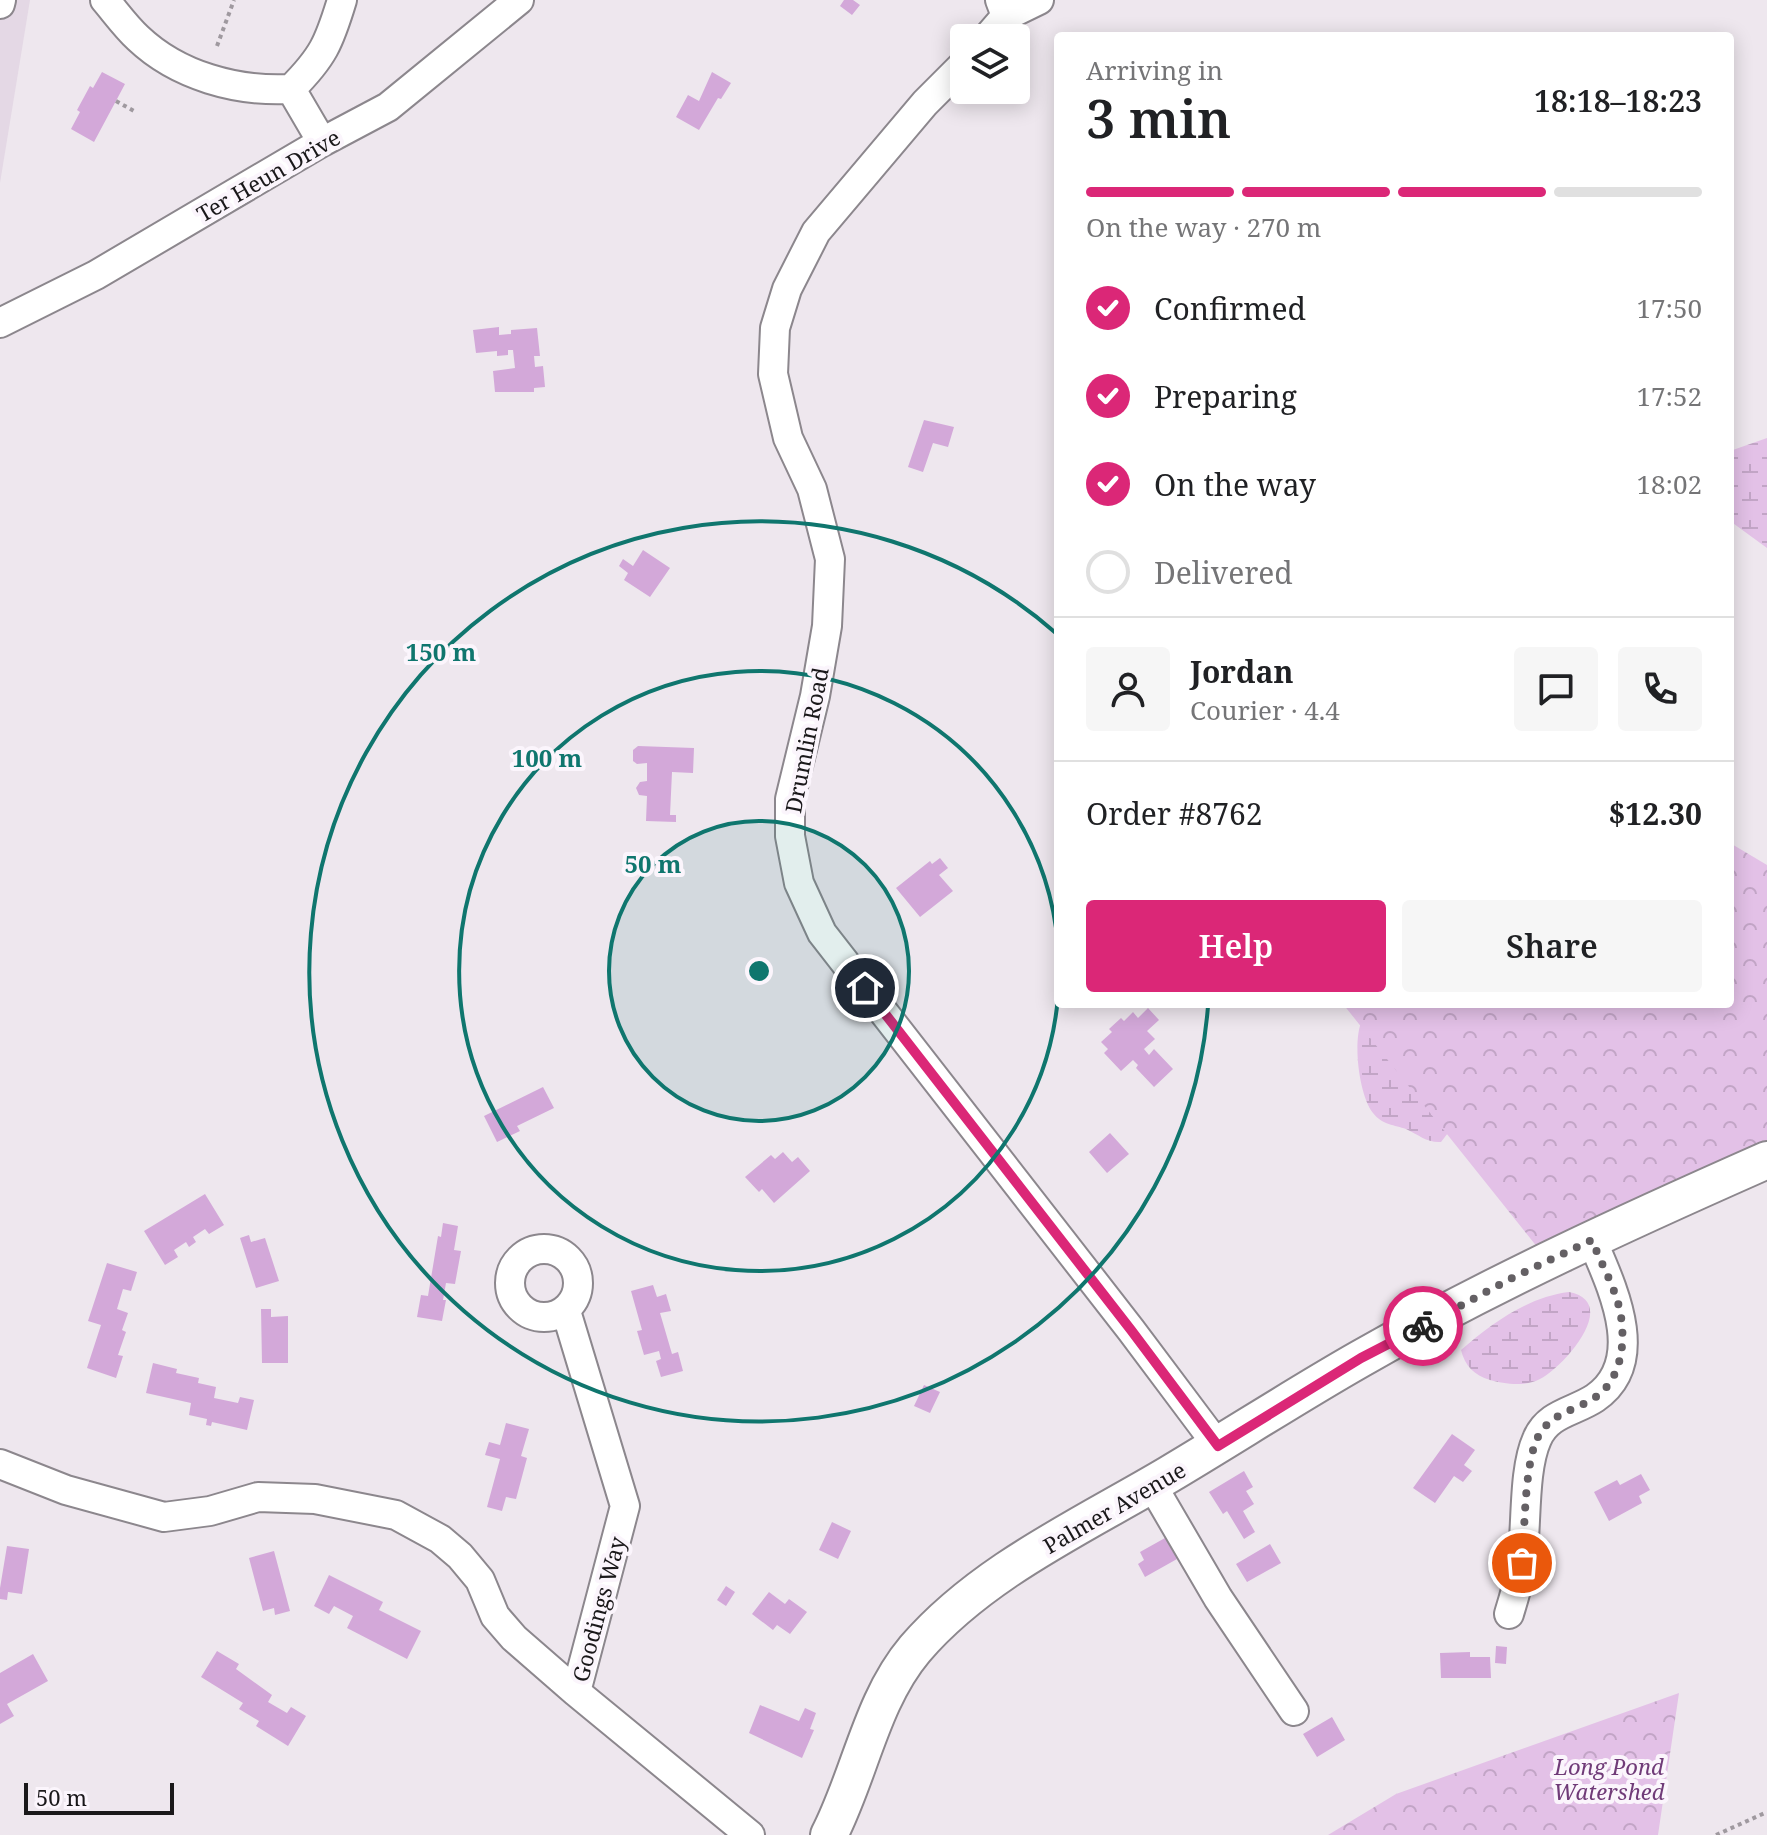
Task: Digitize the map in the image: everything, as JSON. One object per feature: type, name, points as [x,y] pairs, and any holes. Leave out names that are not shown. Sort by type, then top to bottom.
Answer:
[{"type":"main road","name":"Palmer Avenue","points":[[829,1835],[844,1807],[896,1675],[938,1625],[1006,1571],[1361,1358],[1514,1277],[1767,1160]]},
{"type":"street","points":[[105,0],[138,38],[184,70],[265,91],[291,89],[317,64],[332,34],[342,0]]},
{"type":"street","name":"Ter Heun Drive","points":[[0,323],[96,275],[322,142],[388,107],[519,0]]},
{"type":"street","points":[[1003,8],[1039,0]]},
{"type":"street","name":"Drumlin Road","points":[[950,78],[925,103],[816,232],[787,289],[775,328],[773,374],[788,438],[812,489],[830,559],[827,626],[815,696],[790,799],[790,836],[799,883],[822,933],[1218,1446]]},
{"type":"street","points":[[291,89],[322,142]]},
{"type":"street","points":[[1509,1614],[1522,1563],[1530,1460],[1537,1438],[1548,1422],[1596,1398],[1620,1364],[1622,1333],[1618,1304],[1592,1240]]},
{"type":"street","name":"Goodings Way","points":[[566,1311],[625,1506],[576,1692],[750,1835]]},
{"type":"street","points":[[0,1464],[66,1490],[164,1517],[210,1511],[258,1497],[315,1499],[396,1515],[440,1539],[460,1556],[480,1580],[495,1616],[514,1638],[576,1692]]},
{"type":"street","points":[[1152,1485],[1218,1598],[1294,1711]]},
{"type":"path","points":[[217,46],[234,0]]},
{"type":"path","points":[[116,101],[134,111]]},
{"type":"path","points":[[1716,1835],[1767,1812]]},
{"type":"shaded area","points":[[0,0],[30,0],[0,183]]},
{"type":"green space","points":[[1767,438],[1767,548],[1734,524],[1734,450]]},
{"type":"green space","points":[[1734,845],[1767,865],[1767,1145],[1538,1248],[1346,1008],[1734,1008]]},
{"type":"green space","points":[[1361,1023],[1451,1129],[1441,1142],[1427,1140],[1384,1122],[1373,1113],[1364,1094],[1359,1069]]},
{"type":"green space","points":[[1569,1292],[1584,1298],[1590,1308],[1589,1321],[1573,1349],[1540,1379],[1508,1384],[1484,1378],[1465,1361],[1461,1350],[1485,1330],[1525,1305]]},
{"type":"green space","name":"Long Pond Watershed","points":[[1679,1693],[1658,1835],[1328,1835],[1396,1794]]},
{"type":"building","points":[[844,0],[853,0],[860,5],[852,15],[840,6]]},
{"type":"building","points":[[102,72],[125,84],[94,142],[71,129],[90,86],[93,88]]},
{"type":"building","points":[[712,72],[731,83],[699,130],[676,117],[688,95],[699,101]]},
{"type":"building","points":[[499,327],[499,335],[511,334],[511,330],[537,328],[540,356],[534,356],[535,367],[543,366],[545,387],[534,388],[534,392],[495,392],[493,371],[515,368],[513,350],[508,350],[508,355],[497,356],[497,351],[476,353],[473,330]]},
{"type":"building","points":[[924,420],[954,427],[948,447],[933,443],[923,472],[908,467]]},
{"type":"building","points":[[643,550],[670,568],[650,597],[624,580],[628,573],[619,566],[623,559],[633,566]]},
{"type":"building","points":[[638,746],[694,748],[693,773],[672,772],[670,815],[676,815],[676,822],[646,821],[647,796],[639,795],[636,788],[640,782],[647,781],[647,763],[637,764],[633,761],[633,750]]},
{"type":"building","points":[[940,858],[948,868],[939,875],[953,891],[920,917],[896,888],[930,861],[932,864]]},
{"type":"building","points":[[1148,1008],[1159,1020],[1147,1031],[1155,1039],[1144,1049],[1149,1055],[1154,1049],[1173,1069],[1154,1087],[1136,1068],[1138,1065],[1133,1060],[1121,1071],[1104,1053],[1108,1049],[1101,1042],[1121,1018],[1124,1021],[1133,1012],[1138,1018]]},
{"type":"building","points":[[543,1087],[554,1108],[517,1126],[520,1131],[497,1142],[484,1116]]},
{"type":"building","points":[[1110,1133],[1129,1154],[1107,1173],[1089,1152]]},
{"type":"building","points":[[783,1152],[792,1162],[798,1157],[810,1171],[774,1203],[762,1189],[759,1192],[745,1177],[771,1155],[775,1159]]},
{"type":"building","points":[[205,1194],[224,1225],[209,1234],[205,1229],[193,1237],[196,1242],[189,1247],[186,1242],[174,1250],[178,1257],[165,1265],[144,1231]]},
{"type":"building","points":[[443,1223],[458,1226],[454,1250],[461,1251],[455,1284],[446,1283],[442,1321],[417,1317],[421,1295],[428,1296]]},
{"type":"building","points":[[249,1235],[251,1242],[265,1238],[279,1281],[256,1288],[240,1238]]},
{"type":"building","points":[[107,1263],[137,1272],[131,1291],[123,1289],[117,1309],[128,1313],[122,1330],[126,1332],[118,1355],[123,1356],[116,1378],[87,1368],[101,1325],[88,1321]]},
{"type":"building","points":[[653,1285],[657,1297],[666,1294],[671,1311],[660,1313],[672,1354],[678,1352],[683,1371],[661,1377],[656,1361],[661,1359],[659,1351],[644,1355],[637,1331],[642,1330],[631,1291]]},
{"type":"building","points":[[261,1309],[271,1309],[271,1317],[288,1316],[288,1363],[262,1363]]},
{"type":"building","points":[[153,1363],[177,1369],[176,1373],[199,1378],[198,1383],[216,1387],[214,1398],[238,1403],[240,1397],[254,1400],[247,1430],[212,1422],[211,1426],[206,1425],[207,1419],[189,1415],[191,1403],[146,1393]]},
{"type":"building","points":[[924,1385],[940,1392],[930,1413],[914,1406]]},
{"type":"building","points":[[506,1423],[529,1429],[521,1456],[527,1458],[516,1499],[506,1497],[502,1511],[487,1507],[500,1459],[485,1455],[489,1442],[500,1445]]},
{"type":"building","points":[[1452,1434],[1475,1450],[1464,1465],[1472,1471],[1463,1482],[1454,1476],[1435,1503],[1413,1488]]},
{"type":"building","points":[[1244,1471],[1253,1487],[1246,1491],[1254,1504],[1243,1511],[1255,1532],[1244,1539],[1227,1511],[1223,1514],[1209,1492]]},
{"type":"building","points":[[1641,1474],[1650,1490],[1639,1496],[1642,1503],[1609,1521],[1594,1492],[1617,1480],[1620,1485]]},
{"type":"building","points":[[832,1522],[851,1531],[838,1559],[819,1550]]},
{"type":"building","points":[[1165,1538],[1177,1559],[1145,1577],[1138,1564],[1144,1560],[1140,1552]]},
{"type":"building","points":[[1270,1544],[1281,1563],[1247,1582],[1236,1564]]},
{"type":"building","points":[[7,1546],[29,1549],[22,1594],[8,1592],[7,1600],[0,1599],[0,1588]]},
{"type":"building","points":[[274,1551],[290,1611],[275,1615],[274,1608],[263,1611],[249,1558]]},
{"type":"building","points":[[329,1575],[383,1602],[379,1610],[421,1631],[407,1659],[347,1628],[353,1616],[334,1606],[329,1614],[314,1606]]},
{"type":"building","points":[[726,1586],[735,1592],[726,1606],[717,1600]]},
{"type":"building","points":[[769,1592],[785,1604],[789,1599],[807,1612],[790,1634],[777,1625],[773,1630],[752,1614]]},
{"type":"building","points":[[1496,1646],[1507,1647],[1506,1664],[1495,1663]]},
{"type":"building","points":[[217,1651],[239,1664],[236,1669],[272,1695],[268,1702],[287,1713],[291,1707],[306,1716],[288,1746],[256,1726],[259,1721],[239,1709],[243,1703],[201,1677]]},
{"type":"building","points":[[1470,1652],[1470,1657],[1490,1657],[1491,1678],[1441,1678],[1440,1653]]},
{"type":"building","points":[[33,1654],[48,1681],[7,1704],[14,1716],[0,1724],[0,1673]]},
{"type":"building","points":[[760,1705],[799,1721],[805,1708],[816,1713],[810,1729],[814,1730],[802,1758],[749,1733]]},
{"type":"building","points":[[1332,1717],[1345,1740],[1317,1757],[1303,1734]]},
{"type":"way so far","points":[[1423,1326],[1592,1240],[1618,1304],[1622,1333],[1620,1364],[1596,1398],[1561,1413],[1548,1422],[1537,1438],[1530,1460],[1522,1563]]},
{"type":"route","points":[[865,988],[1218,1446],[1361,1358],[1423,1326]]}]
